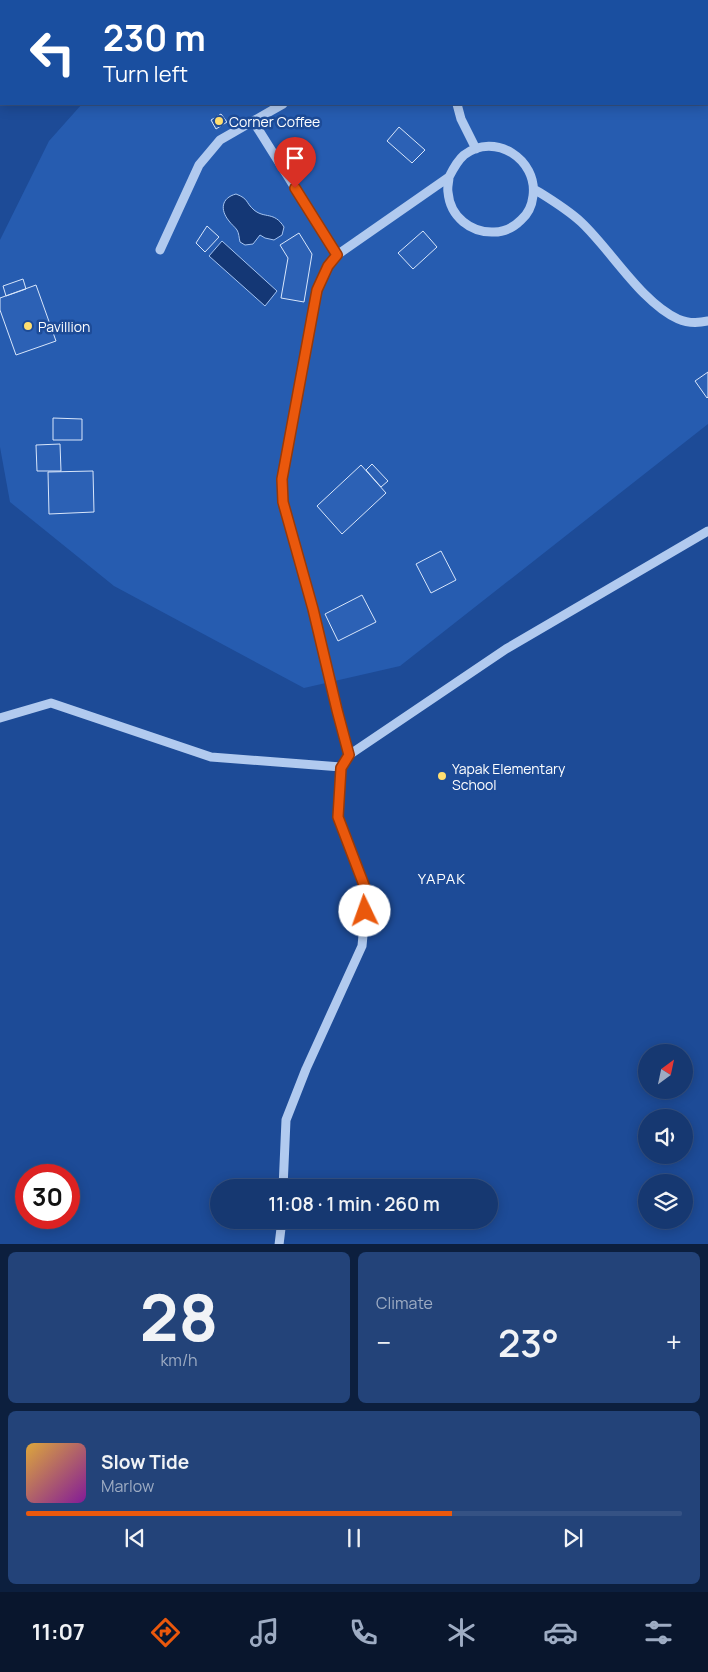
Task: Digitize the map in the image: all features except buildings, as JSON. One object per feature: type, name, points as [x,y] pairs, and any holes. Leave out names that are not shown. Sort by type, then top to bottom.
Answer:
[{"type":"street","points":[[160,250],[199,165],[220,140],[280,105]]},
{"type":"street","points":[[458,105],[461,119],[476,149]]},
{"type":"street","points":[[253,121],[337,255]]},
{"type":"street","points":[[489,146],[503,148],[516,154],[525,163],[532,175],[534,189],[532,204],[525,217],[514,226],[500,232],[485,232],[471,228],[459,219],[451,206],[448,192],[449,177],[455,165],[464,155],[476,149],[489,146]]},
{"type":"street","points":[[349,755],[313,609],[283,502],[282,479],[317,290],[328,266],[337,255],[449,177]]},
{"type":"street","points":[[534,189],[555,202],[582,223],[648,298],[679,320],[699,323],[708,321]]},
{"type":"street","points":[[283,1179],[286,1120],[306,1069],[362,946],[367,893],[338,817],[341,768],[349,755],[506,649],[708,531]]},
{"type":"street","points":[[0,718],[52,703],[211,757],[341,768]]},
{"type":"street","points":[[280,1244],[281,1229]]},
{"type":"shaded area","points":[[81,105],[708,105],[708,424],[400,666],[304,688],[114,586],[10,502],[0,447],[0,240],[49,141]]},
{"type":"shaded area","points":[[236,194],[245,199],[258,213],[277,219],[284,227],[282,235],[274,240],[260,235],[253,244],[245,245],[240,242],[238,231],[226,217],[223,209],[227,198]]},
{"type":"shaded area","points":[[222,241],[277,291],[265,306],[209,256]]},
{"type":"place","name":"Corner Coffee","points":[[219,121]]},
{"type":"place","name":"Pavillion","points":[[28,326]]},
{"type":"place","name":"Yapak Elementary School","points":[[442,776]]},
{"type":"district","name":"YAPAK","points":[[442,878]]},
{"type":"route","points":[[295,188],[337,255],[328,266],[317,290],[282,479],[283,502],[313,609],[349,755],[341,768],[338,817],[367,893],[365,911]]}]
